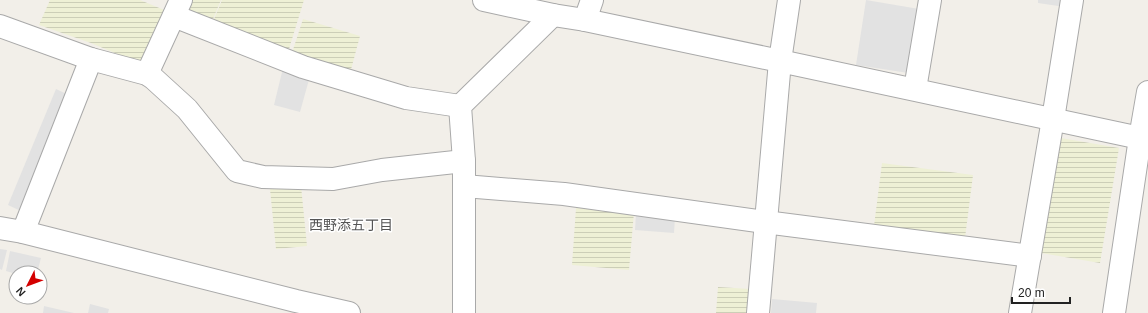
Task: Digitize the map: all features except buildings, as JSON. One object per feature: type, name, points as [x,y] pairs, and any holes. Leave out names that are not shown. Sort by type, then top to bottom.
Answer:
[{"type":"street","points":[[484,0],[552,15],[589,10],[780,60],[1140,138]]},
{"type":"street","points":[[758,313],[780,60],[789,0]]},
{"type":"street","points":[[915,89],[930,0]]},
{"type":"street","points":[[1020,313],[1072,0]]},
{"type":"street","points":[[147,74],[178,8],[303,67],[406,98],[460,106]]},
{"type":"street","points":[[464,313],[464,161],[460,106],[552,15]]},
{"type":"street","points":[[0,26],[91,59],[147,74],[187,109],[237,171],[263,177],[333,178],[382,170],[464,161]]},
{"type":"street","points":[[23,232],[91,59]]},
{"type":"street","points":[[1114,313],[1148,92]]},
{"type":"street","points":[[464,186],[564,194],[765,222],[1030,256]]},
{"type":"street","points":[[0,228],[23,232],[294,307],[349,313]]},
{"type":"green space","points":[[50,0],[140,0],[169,12],[146,66],[91,43],[39,25]]},
{"type":"green space","points":[[188,0],[221,0],[210,26],[184,9]]},
{"type":"green space","points":[[222,0],[304,0],[289,49],[283,55],[211,26]]},
{"type":"green space","points":[[303,19],[360,36],[349,77],[290,59]]},
{"type":"green space","points":[[1061,138],[1119,148],[1100,263],[1041,253]]},
{"type":"green space","points":[[882,163],[973,175],[965,238],[874,226]]},
{"type":"green space","points":[[301,186],[307,246],[276,249],[270,189]]},
{"type":"green space","points":[[576,208],[634,212],[629,270],[572,265]]},
{"type":"green space","points":[[718,287],[750,289],[747,313],[716,313]]},
{"type":"shaded area","points":[[866,0],[925,10],[915,74],[856,65]]},
{"type":"shaded area","points":[[1038,0],[1066,0],[1065,7],[1038,3]]},
{"type":"shaded area","points":[[283,68],[310,76],[300,112],[274,105]]},
{"type":"shaded area","points":[[56,89],[71,96],[23,212],[8,205]]},
{"type":"shaded area","points":[[636,214],[675,217],[674,233],[635,230]]},
{"type":"shaded area","points":[[0,249],[7,250],[2,270],[0,269]]},
{"type":"shaded area","points":[[10,251],[41,258],[39,265],[8,265],[8,272],[6,271]]},
{"type":"shaded area","points":[[772,299],[817,303],[816,313],[771,313]]},
{"type":"shaded area","points":[[90,304],[109,309],[108,313],[88,313]]},
{"type":"shaded area","points":[[44,306],[74,313],[43,313]]},
{"type":"district","name":"西野添五丁目","points":[[351,225]]}]
